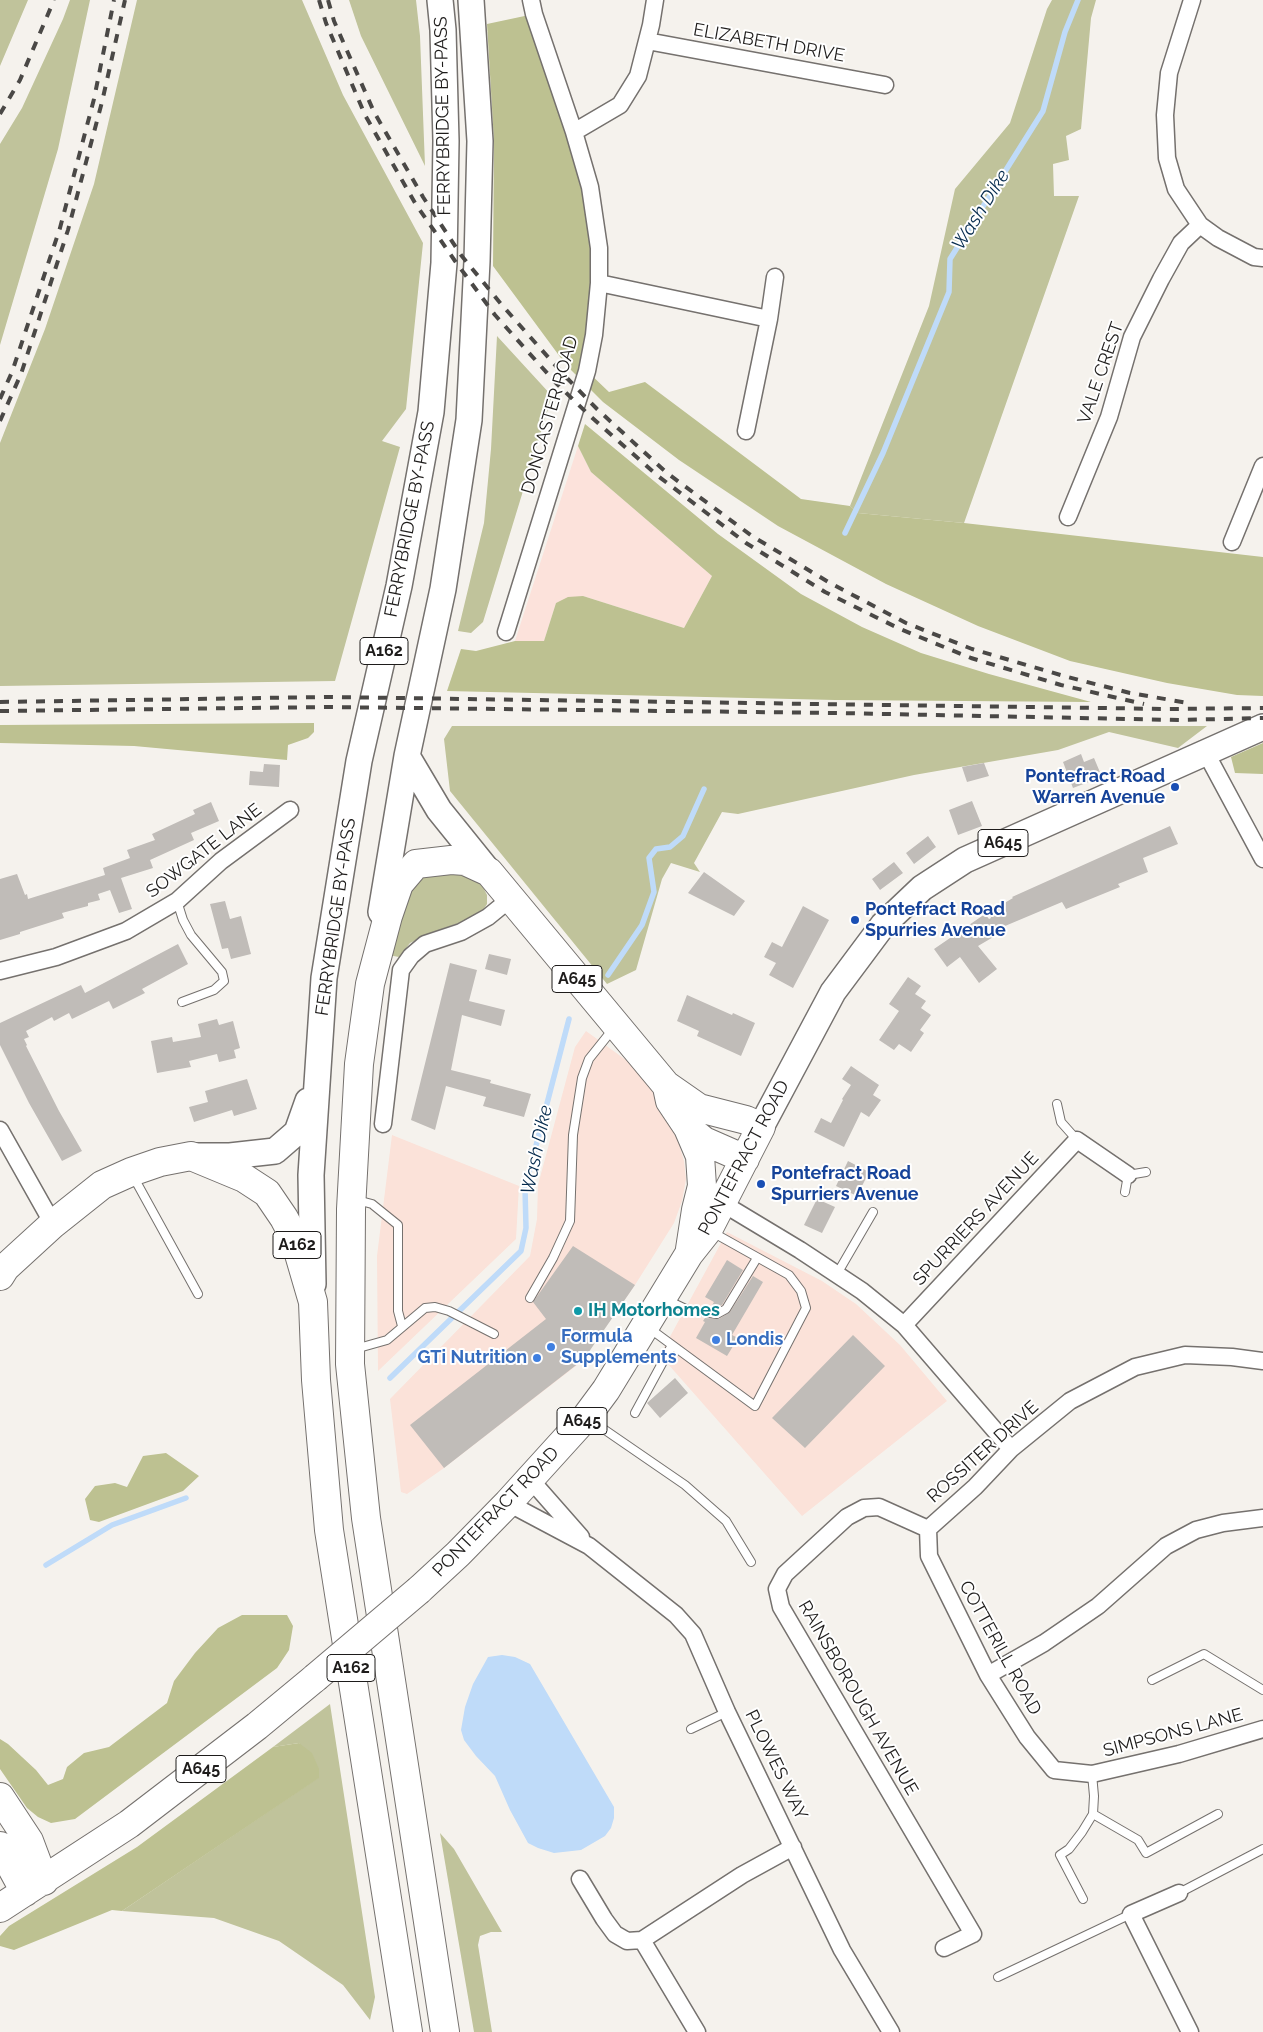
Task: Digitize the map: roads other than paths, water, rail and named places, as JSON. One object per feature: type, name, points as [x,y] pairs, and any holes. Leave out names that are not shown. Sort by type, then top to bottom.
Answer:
[{"type":"highway","points":[[370,984],[388,916],[399,884],[416,864],[444,860],[465,861],[489,872]]},
{"type":"highway","name":"A645","points":[[489,872],[666,1085],[699,1108],[746,1120],[761,1127]]},
{"type":"highway","name":"A162","points":[[370,984],[359,1064],[352,1198],[350,1351],[366,1518],[445,2032]]},
{"type":"highway","name":"A645","points":[[666,1085],[670,1100],[688,1128],[700,1156],[702,1186],[689,1254]]},
{"type":"highway","name":"PONTEFRACT ROAD","points":[[34,1887],[129,1824],[257,1726],[419,1590],[458,1554],[508,1503],[586,1416],[606,1390],[664,1298],[689,1254],[708,1230],[761,1127]]},
{"type":"highway","name":"A645","points":[[688,1128],[704,1141],[745,1159]]},
{"type":"highway","name":"A162","points":[[0,1276],[5,1268],[53,1224],[102,1185],[160,1162],[191,1156],[244,1178],[267,1193],[294,1237],[313,1302],[316,1380],[329,1530],[408,2032]]},
{"type":"highway","points":[[0,1798],[28,1841],[34,1887]]},
{"type":"highway","points":[[28,1841],[82,1855]]},
{"type":"highway","points":[[0,1846],[34,1887]]},
{"type":"highway","name":"A645","points":[[0,1908],[34,1887]]},
{"type":"main road","name":"FERRYBRIDGE BY-PASS","points":[[313,1302],[311,1175],[324,978],[359,760],[398,586],[431,412],[444,254],[446,141],[443,30],[440,0]]},
{"type":"main road","name":"FERRYBRIDGE BY-PASS","points":[[370,984],[407,756],[443,589],[469,420],[477,261],[480,141],[471,0]]},
{"type":"main road","name":"PONTEFRACT ROAD","points":[[761,1127],[833,992],[884,925],[922,888],[965,860],[1252,731]]},
{"type":"main road","points":[[407,756],[439,810],[489,872]]},
{"type":"main road","name":"A162","points":[[191,1156],[246,1155],[275,1151],[297,1132],[317,1072]]},
{"type":"street","name":"DONCASTER ROAD","points":[[506,632],[587,371],[594,335],[599,283],[599,248],[590,187],[531,0]]},
{"type":"street","points":[[574,132],[620,106],[638,76],[655,0]]},
{"type":"street","points":[[1192,0],[1168,73],[1165,116],[1167,158],[1176,189],[1200,225],[1218,238],[1254,256],[1263,258]]},
{"type":"street","name":"ELIZABETH DRIVE","points":[[647,41],[885,85]]},
{"type":"street","name":"VALE CREST","points":[[1068,517],[1109,417],[1132,337],[1161,279],[1182,244],[1200,225]]},
{"type":"street","points":[[746,431],[769,320],[775,277]]},
{"type":"street","points":[[599,283],[769,320]]},
{"type":"street","points":[[1232,542],[1263,466]]},
{"type":"street","points":[[1206,753],[1263,859]]},
{"type":"street","name":"SOWGATE LANE","points":[[0,971],[56,957],[126,931],[177,901],[221,861],[290,810]]},
{"type":"street","points":[[383,1124],[401,970],[410,956],[426,944],[461,932],[488,917],[510,899]]},
{"type":"street","points":[[0,1130],[53,1224]]},
{"type":"street","points":[[1077,1140],[1128,1175]]},
{"type":"street","name":"SPURRIERS AVENUE","points":[[904,1325],[1077,1140]]},
{"type":"street","points":[[722,1203],[837,1274],[862,1291],[904,1325],[1011,1449]]},
{"type":"street","name":"ROSSITER DRIVE","points":[[928,1529],[975,1487],[1011,1449],[1070,1401],[1136,1367],[1184,1355],[1232,1357],[1263,1361]]},
{"type":"street","name":"PLOWES WAY","points":[[530,1479],[589,1546]]},
{"type":"street","name":"PLOWES WAY","points":[[508,1503],[589,1546],[676,1614],[692,1634],[727,1712],[842,1950],[891,2032]]},
{"type":"street","name":"RAINSBOROUGH AVENUE","points":[[928,1529],[879,1507],[864,1508],[847,1517],[784,1574],[777,1588],[781,1607],[974,1934],[944,1948]]},
{"type":"street","points":[[988,1675],[1044,1643],[1098,1606],[1166,1546],[1196,1530],[1223,1523],[1263,1518]]},
{"type":"street","name":"COTTERILL ROAD","points":[[928,1529],[929,1556],[988,1675],[1027,1737],[1054,1770],[1092,1774]]},
{"type":"street","name":"SIMPSONS LANE","points":[[1092,1774],[1179,1754],[1263,1729]]},
{"type":"street","points":[[580,1879],[615,1934],[627,1941],[642,1940],[742,1875],[793,1847]]},
{"type":"street","points":[[1179,1893],[1131,1914],[1190,2032]]},
{"type":"street","points":[[642,1940],[697,2032]]},
{"type":"lane","points":[[177,901],[183,920],[191,935],[222,972],[224,981],[214,990],[182,1002]]},
{"type":"lane","points":[[530,1298],[553,1258],[570,1221],[573,1135],[582,1078],[589,1059],[616,1026]]},
{"type":"lane","points":[[1057,1104],[1062,1122],[1077,1140]]},
{"type":"lane","points":[[131,1172],[198,1294]]},
{"type":"lane","points":[[1125,1192],[1128,1175],[1146,1172]]},
{"type":"lane","points":[[352,1198],[372,1204],[398,1225],[398,1311],[402,1326]]},
{"type":"lane","points":[[837,1274],[872,1212]]},
{"type":"lane","points":[[646,1326],[755,1406],[806,1308],[801,1291],[789,1276],[708,1230]]},
{"type":"lane","points":[[664,1298],[688,1310],[717,1314],[726,1309],[757,1258]]},
{"type":"lane","points":[[350,1351],[387,1340],[425,1308],[435,1307],[449,1311],[494,1334]]},
{"type":"lane","points":[[635,1413],[672,1345]]},
{"type":"lane","points":[[586,1416],[685,1485],[726,1521],[752,1562]]},
{"type":"lane","points":[[1152,1680],[1204,1654],[1263,1690]]},
{"type":"lane","points":[[691,1729],[727,1712]]},
{"type":"lane","points":[[1083,1898],[1060,1855],[1069,1849],[1093,1814],[1092,1774]]},
{"type":"lane","points":[[1093,1814],[1138,1840],[1146,1853],[1218,1814]]},
{"type":"lane","points":[[1179,1893],[1263,1849]]},
{"type":"lane","points":[[998,1977],[1131,1914]]},
{"type":"water","points":[[502,1655],[515,1657],[530,1664],[614,1807],[614,1818],[611,1828],[605,1836],[581,1850],[554,1853],[528,1843],[510,1810],[495,1776],[464,1740],[461,1730],[465,1707],[473,1684],[488,1657]]},
{"type":"waterway","name":"Wash Dike","points":[[845,533],[883,453],[949,292],[950,259],[1043,111],[1065,32],[1078,0]]},
{"type":"waterway","name":"Wash Dike","points":[[608,975],[642,925],[654,892],[649,858],[656,849],[670,847],[683,836],[704,789]]},
{"type":"waterway","name":"Wash Dike","points":[[390,1378],[521,1251],[526,1228],[525,1188],[569,1019]]},
{"type":"waterway","name":"Wash Dike","points":[[46,1565],[112,1525],[186,1498]]},
{"type":"railway","points":[[0,114],[20,80],[54,0]]},
{"type":"railway","points":[[0,399],[12,372],[60,228],[94,99],[114,0]]},
{"type":"railway","points":[[0,421],[21,374],[68,230],[102,102],[125,0]]},
{"type":"railway","points":[[319,0],[326,23],[365,115],[415,203],[455,261],[495,315],[556,383],[658,476],[746,543],[825,592],[900,629],[971,658],[1061,685],[1144,704]]},
{"type":"railway","points":[[328,0],[334,21],[374,112],[423,197],[461,255],[501,304],[563,374],[597,409],[667,473],[752,536],[830,583],[906,623],[972,649],[1064,676],[1130,693],[1188,703]]},
{"type":"railway","points":[[0,702],[327,697],[1169,709],[1263,708]]},
{"type":"railway","points":[[0,711],[328,707],[837,713],[1179,720],[1263,718]]},
{"type":"place","name":"Pontefract Road Warren Avenue","points":[[1175,787]]},
{"type":"place","name":"Pontefract Road Spurries Avenue","points":[[855,920]]},
{"type":"place","name":"Pontefract Road Spurriers Avenue","points":[[761,1184]]},
{"type":"place","name":"IH Motorhomes","points":[[578,1311]]},
{"type":"place","name":"Londis","points":[[716,1340]]},
{"type":"place","name":"Formula Supplements","points":[[551,1347]]},
{"type":"place","name":"GTi Nutrition","points":[[537,1358]]}]
